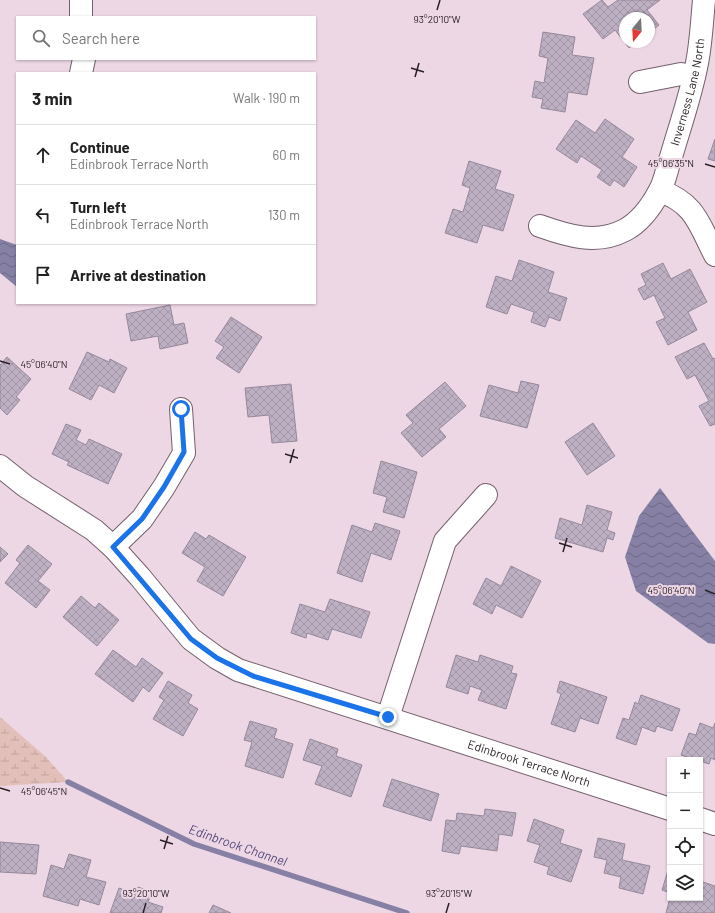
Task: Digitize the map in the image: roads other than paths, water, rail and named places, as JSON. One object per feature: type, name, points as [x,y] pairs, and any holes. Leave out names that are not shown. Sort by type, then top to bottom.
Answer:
[{"type":"street","points":[[80,0],[81,16]]},
{"type":"street","name":"Inverness Lane North","points":[[540,226],[573,237],[592,239],[610,236],[625,230],[639,220],[660,190],[694,76],[700,44],[704,0]]},
{"type":"street","points":[[81,72],[84,60]]},
{"type":"street","points":[[640,82],[681,74],[694,76]]},
{"type":"street","points":[[660,190],[685,203],[692,212],[715,254]]},
{"type":"street","points":[[113,547],[142,519],[164,487],[184,452],[181,409]]},
{"type":"street","name":"Edinbrook Terrace North","points":[[0,466],[25,486],[94,530],[113,547],[191,639],[217,658],[253,676],[388,717],[667,808]]},
{"type":"street","points":[[388,717],[445,541],[486,496]]},
{"type":"street","points":[[703,820],[715,824]]},
{"type":"water","points":[[0,239],[16,245],[16,286],[0,273]]},
{"type":"water","points":[[660,488],[715,561],[715,644],[708,643],[636,591],[625,557],[639,516]]},
{"type":"waterway","name":"Edinbrook Channel","points":[[68,782],[194,844],[407,913]]}]
